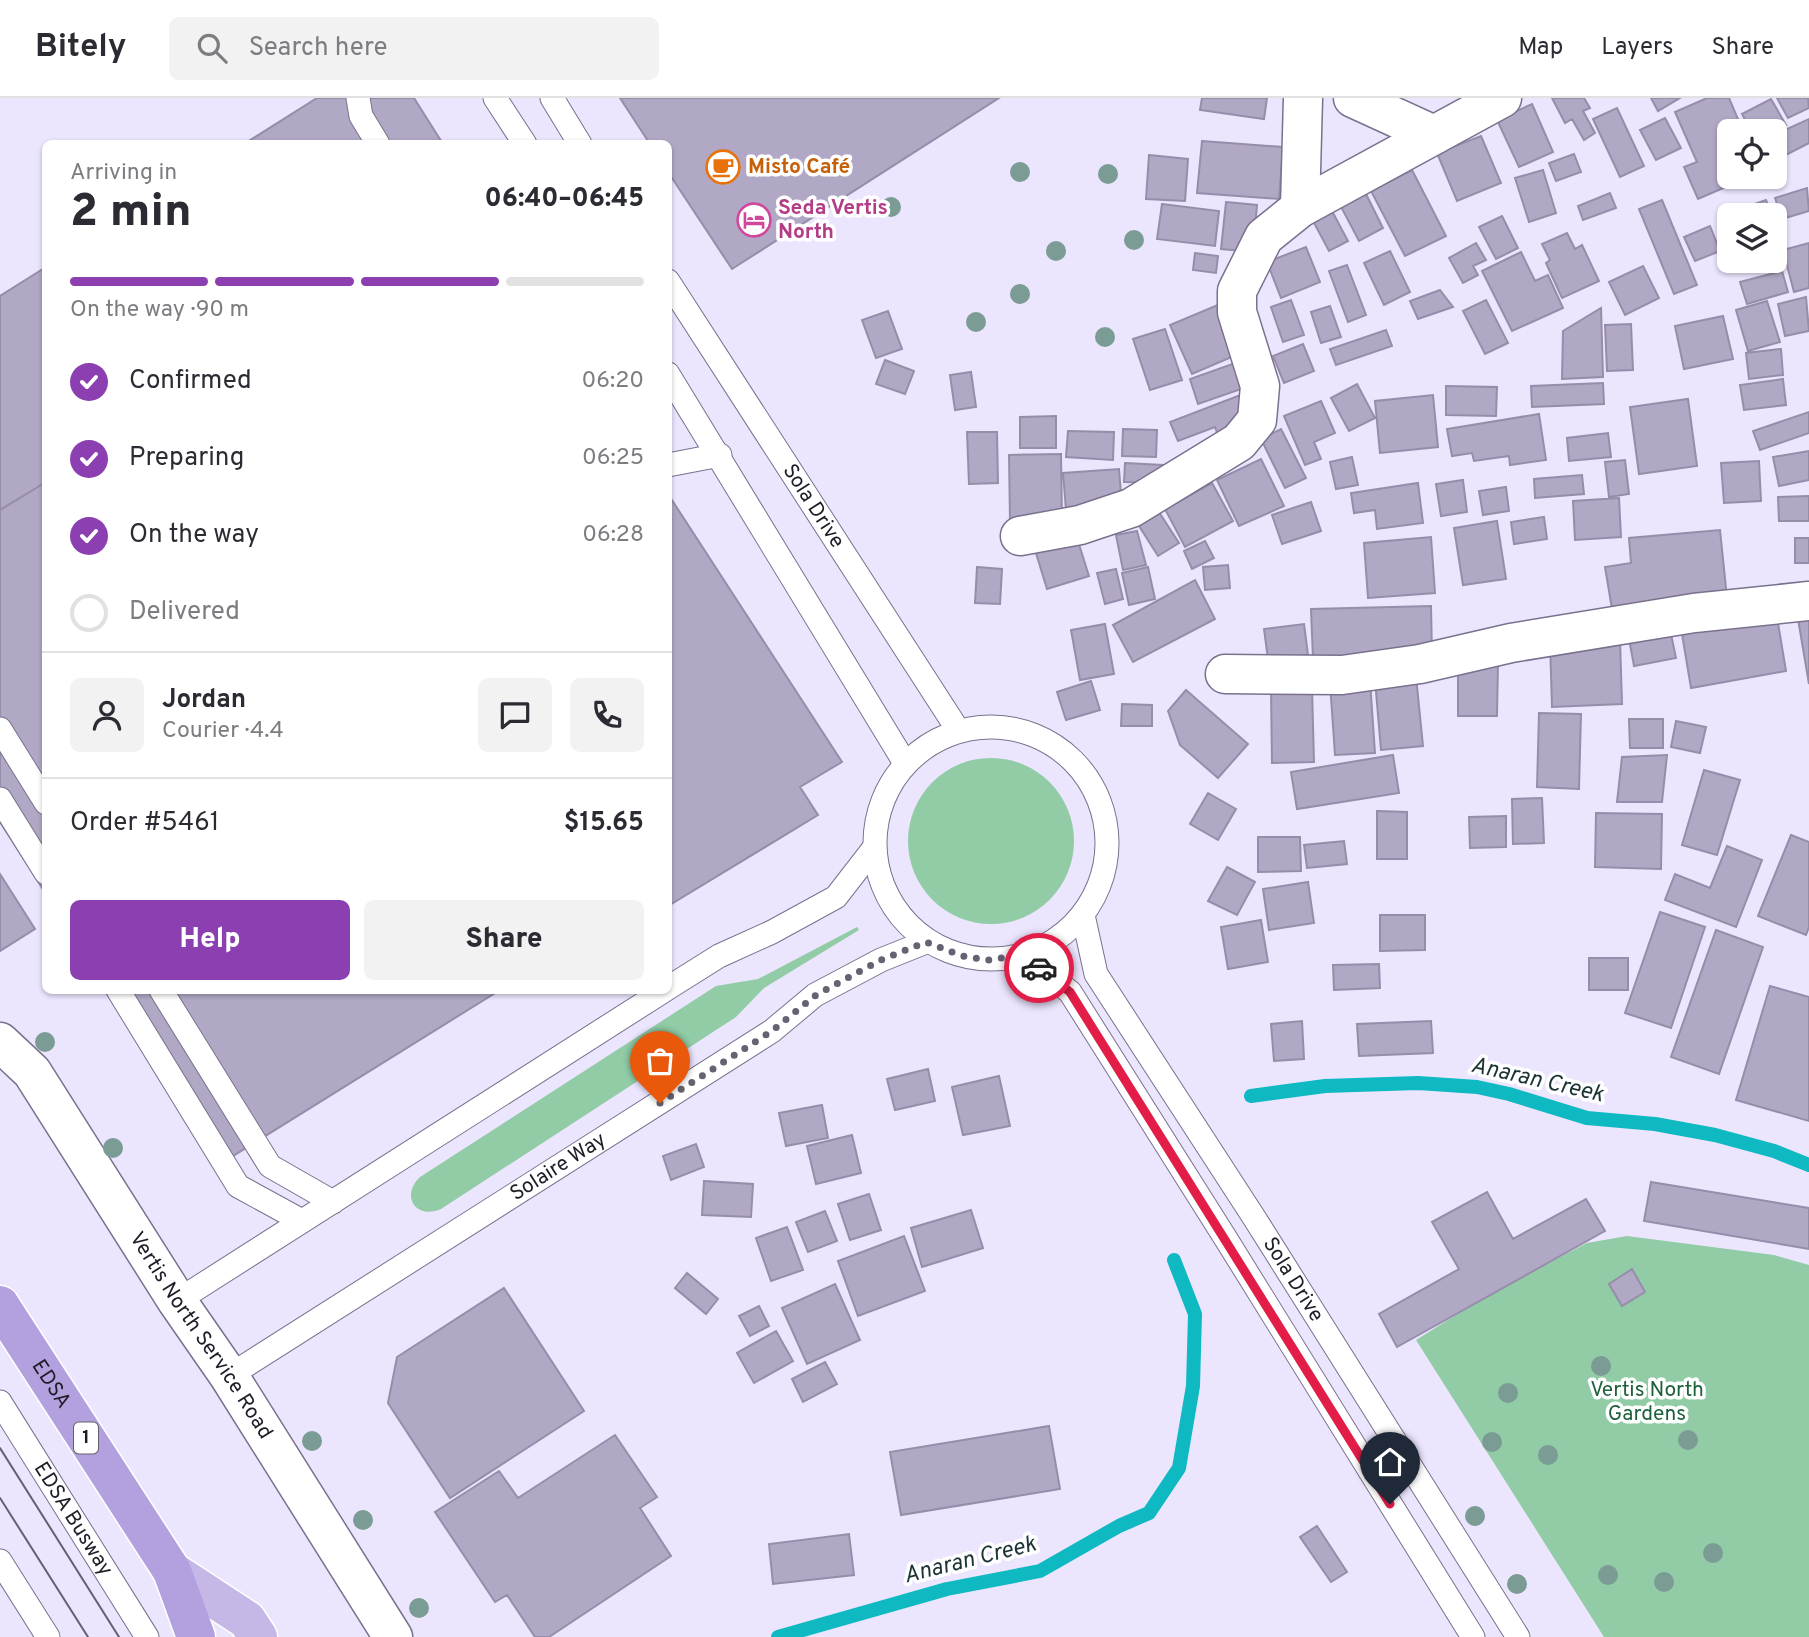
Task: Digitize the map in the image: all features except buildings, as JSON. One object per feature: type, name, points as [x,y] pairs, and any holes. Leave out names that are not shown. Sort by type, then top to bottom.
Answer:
[{"type":"highway","name":"EDSA","points":[[0,1305],[172,1571],[196,1637]]},
{"type":"main road","name":"EDSA","points":[[172,1571],[247,1619],[258,1637]]},
{"type":"street","points":[[1300,208],[1303,98]]},
{"type":"street","points":[[1353,98],[1434,135]]},
{"type":"street","points":[[1020,536],[1080,525],[1131,508],[1239,442],[1257,420],[1260,386],[1237,312],[1237,291],[1265,237],[1300,208],[1502,98]]},
{"type":"street","points":[[1225,674],[1342,675],[1420,664],[1511,643],[1694,613],[1809,601]]},
{"type":"street","name":"Vertis North Service Road","points":[[0,1042],[32,1072],[177,1301],[229,1376],[393,1637]]},
{"type":"lane","points":[[358,98],[361,116],[376,140]]},
{"type":"lane","points":[[495,98],[522,140]]},
{"type":"lane","points":[[552,98],[578,140]]},
{"type":"lane","name":"Sola Drive","points":[[672,287],[958,730]]},
{"type":"lane","points":[[672,379],[905,763]]},
{"type":"lane","points":[[672,464],[719,455]]},
{"type":"lane","points":[[990,726],[1022,730],[1056,746],[1085,772],[1102,806],[1109,844],[1102,882],[1083,915],[1054,941],[1023,955],[988,960],[962,956],[926,942],[893,907],[881,887],[874,848],[877,816],[888,788],[905,763],[930,744],[958,730],[990,726]]},
{"type":"lane","points":[[0,729],[42,797]]},
{"type":"lane","points":[[0,799],[42,867]]},
{"type":"lane","points":[[672,986],[719,957],[836,897],[874,848]]},
{"type":"lane","name":"Sola Drive","points":[[1083,915],[1096,974],[1171,1087],[1518,1637]]},
{"type":"lane","name":"Solaire Way","points":[[229,1376],[772,1031],[816,995],[881,960],[926,942]]},
{"type":"lane","name":"Sola Drive","points":[[1023,955],[1070,992],[1473,1637]]},
{"type":"lane","points":[[120,994],[238,1186],[302,1221]]},
{"type":"lane","points":[[164,994],[266,1147],[270,1166],[333,1202]]},
{"type":"lane","points":[[177,1301],[659,994]]},
{"type":"lane","name":"EDSA Busway","points":[[0,1402],[147,1637]]},
{"type":"lane","points":[[0,1561],[48,1637]]},
{"type":"green space","points":[[991,758],[1023,765],[1037,772],[1049,783],[1060,795],[1067,809],[1074,841],[1067,873],[1060,887],[1049,899],[1037,910],[1023,917],[991,924],[959,917],[945,910],[933,899],[922,887],[915,873],[908,841],[915,809],[922,795],[933,783],[945,772],[959,765]]},
{"type":"green space","points":[[857,927],[859,930],[764,988],[736,1017],[441,1209],[424,1211],[414,1204],[411,1192],[420,1177],[716,986],[758,979]]},
{"type":"green space","name":"Vertis North Gardens","points":[[1627,1236],[1774,1255],[1809,1265],[1809,1637],[1604,1637],[1416,1340],[1486,1296],[1587,1243]]},
{"type":"waterway","name":"Anaran Creek","points":[[1251,1096],[1325,1086],[1418,1083],[1477,1087],[1587,1118],[1655,1124],[1715,1135],[1774,1151],[1809,1165]]},
{"type":"waterway","name":"Anaran Creek","points":[[778,1637],[947,1589],[1040,1571],[1119,1526],[1149,1513],[1179,1468],[1193,1386],[1195,1314],[1174,1260]]},
{"type":"tram line","points":[[0,1448],[119,1637]]},
{"type":"tram line","points":[[0,1498],[88,1637]]},
{"type":"way so far","points":[[660,1103],[772,1031],[816,995],[881,960],[926,942],[962,956],[988,960],[1023,955],[1039,968]]},
{"type":"place","name":"Misto Café","points":[[723,167]]},
{"type":"place","name":"Seda Vertis North","points":[[754,220]]},
{"type":"route","points":[[1039,968],[1070,992],[1390,1504]]}]
